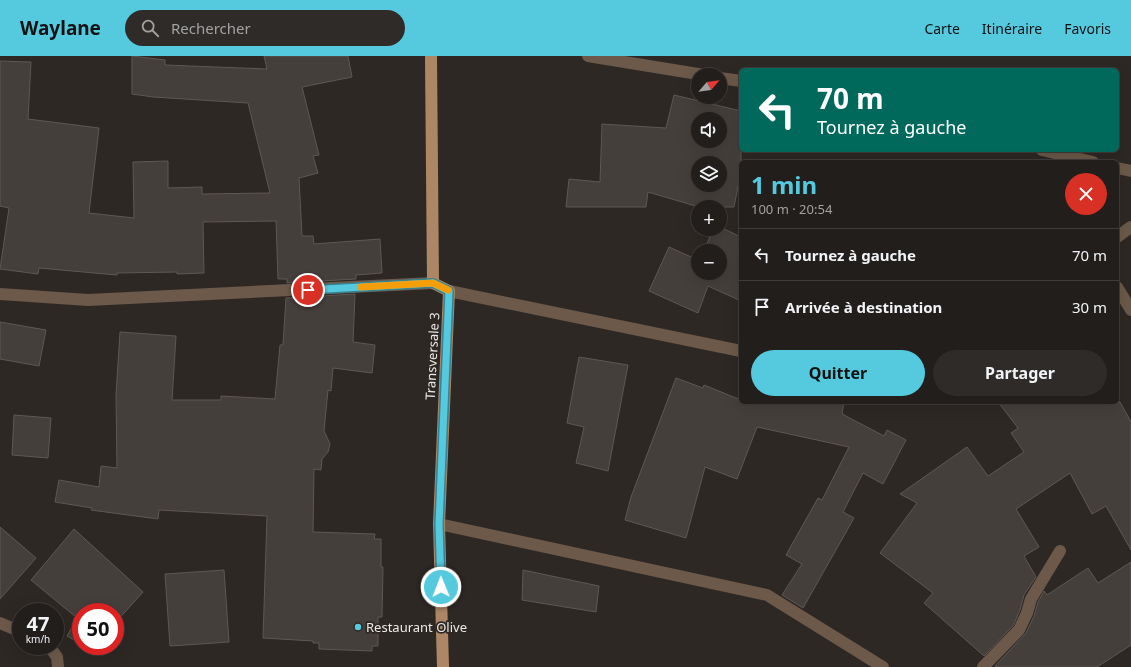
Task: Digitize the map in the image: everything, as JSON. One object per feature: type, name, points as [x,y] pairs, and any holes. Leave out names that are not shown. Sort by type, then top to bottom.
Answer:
[{"type":"main road","points":[[431,56],[433,283],[449,291]]},
{"type":"main road","name":"Transversale 3","points":[[443,667],[439,524],[449,291]]},
{"type":"street","points":[[588,56],[691,73]]},
{"type":"street","points":[[727,79],[739,81]]},
{"type":"street","points":[[1050,152],[1084,160]]},
{"type":"street","points":[[1119,168],[1131,171]]},
{"type":"street","points":[[1119,236],[1131,228]]},
{"type":"street","points":[[0,294],[88,300],[433,283]]},
{"type":"street","points":[[1119,290],[1131,310]]},
{"type":"street","points":[[449,291],[739,351]]},
{"type":"street","points":[[439,524],[767,596],[883,667]]},
{"type":"street","points":[[983,667],[1019,630],[1027,613],[1031,599],[1060,552]]},
{"type":"street","points":[[0,623],[12,628]]},
{"type":"street","points":[[56,655],[58,667]]},
{"type":"building","points":[[132,56],[165,60],[165,65],[267,69],[264,56],[348,56],[352,77],[302,87],[319,155],[313,156],[318,173],[299,178],[302,236],[313,236],[314,244],[380,239],[382,273],[356,275],[356,279],[287,283],[287,279],[278,279],[276,221],[203,222],[204,273],[117,273],[117,275],[39,268],[38,274],[0,269],[9,208],[0,206],[0,61],[31,62],[28,119],[99,128],[89,213],[134,218],[133,162],[168,161],[168,188],[202,187],[202,194],[270,193],[248,103],[153,97],[132,94]]},
{"type":"building","points":[[674,95],[691,99],[691,104],[712,104],[739,111],[739,152],[741,152],[741,160],[739,160],[739,181],[734,207],[727,207],[727,200],[691,200],[691,205],[648,192],[646,207],[566,207],[569,179],[600,182],[602,124],[666,128]]},
{"type":"building","points":[[727,230],[739,236],[739,300],[708,286],[698,313],[649,291],[669,247],[691,257],[691,280],[727,280],[727,244],[707,244],[710,236],[727,236]]},
{"type":"building","points":[[355,294],[353,342],[375,345],[372,373],[333,368],[331,391],[328,390],[324,431],[330,444],[328,452],[322,459],[321,470],[314,469],[313,532],[375,534],[374,539],[381,539],[381,567],[383,567],[382,617],[378,617],[378,646],[372,646],[372,651],[319,649],[319,643],[313,643],[313,641],[263,638],[267,516],[159,510],[158,519],[91,510],[92,508],[55,502],[59,480],[99,487],[101,466],[117,468],[116,395],[120,332],[176,336],[172,400],[221,400],[221,396],[275,399],[280,345],[283,345],[286,298]]},
{"type":"building","points":[[0,322],[46,330],[39,366],[0,359]]},
{"type":"building","points":[[579,357],[628,365],[608,471],[576,463],[584,427],[567,423]]},
{"type":"building","points":[[676,378],[703,388],[704,385],[739,399],[739,404],[844,404],[842,414],[884,436],[887,430],[906,440],[883,484],[863,473],[843,512],[854,518],[803,608],[782,595],[802,564],[786,555],[818,498],[822,500],[849,447],[757,427],[737,479],[705,467],[686,538],[625,520],[631,497]]},
{"type":"building","points":[[1120,402],[1131,422],[1131,550],[1106,506],[1092,514],[1070,473],[1016,509],[1039,547],[1024,556],[1036,577],[1024,595],[1020,610],[1013,626],[984,656],[924,603],[933,593],[880,553],[917,503],[900,494],[967,447],[988,476],[1024,452],[1011,433],[1018,428],[1000,404],[1119,404]]},
{"type":"building","points":[[14,415],[51,418],[48,458],[12,455]]},
{"type":"building","points":[[0,527],[36,558],[0,599]]},
{"type":"building","points":[[74,529],[143,592],[124,613],[124,603],[72,603],[72,614],[64,607],[64,603],[59,603],[31,580]]},
{"type":"building","points":[[1131,562],[1131,645],[1097,667],[995,666],[1026,633],[1044,591],[1047,595],[1088,568],[1098,583]]},
{"type":"building","points":[[224,570],[229,642],[170,646],[165,574]]},
{"type":"building","points":[[523,570],[599,586],[596,612],[522,600]]},
{"type":"building","points":[[72,627],[72,639],[67,636]]},
{"type":"slow traffic","points":[[361,287],[433,283],[448,290]]},
{"type":"place","name":"Restaurant Olive","points":[[358,627]]},
{"type":"route","points":[[308,290],[433,283],[449,291],[439,524],[441,587]]}]
